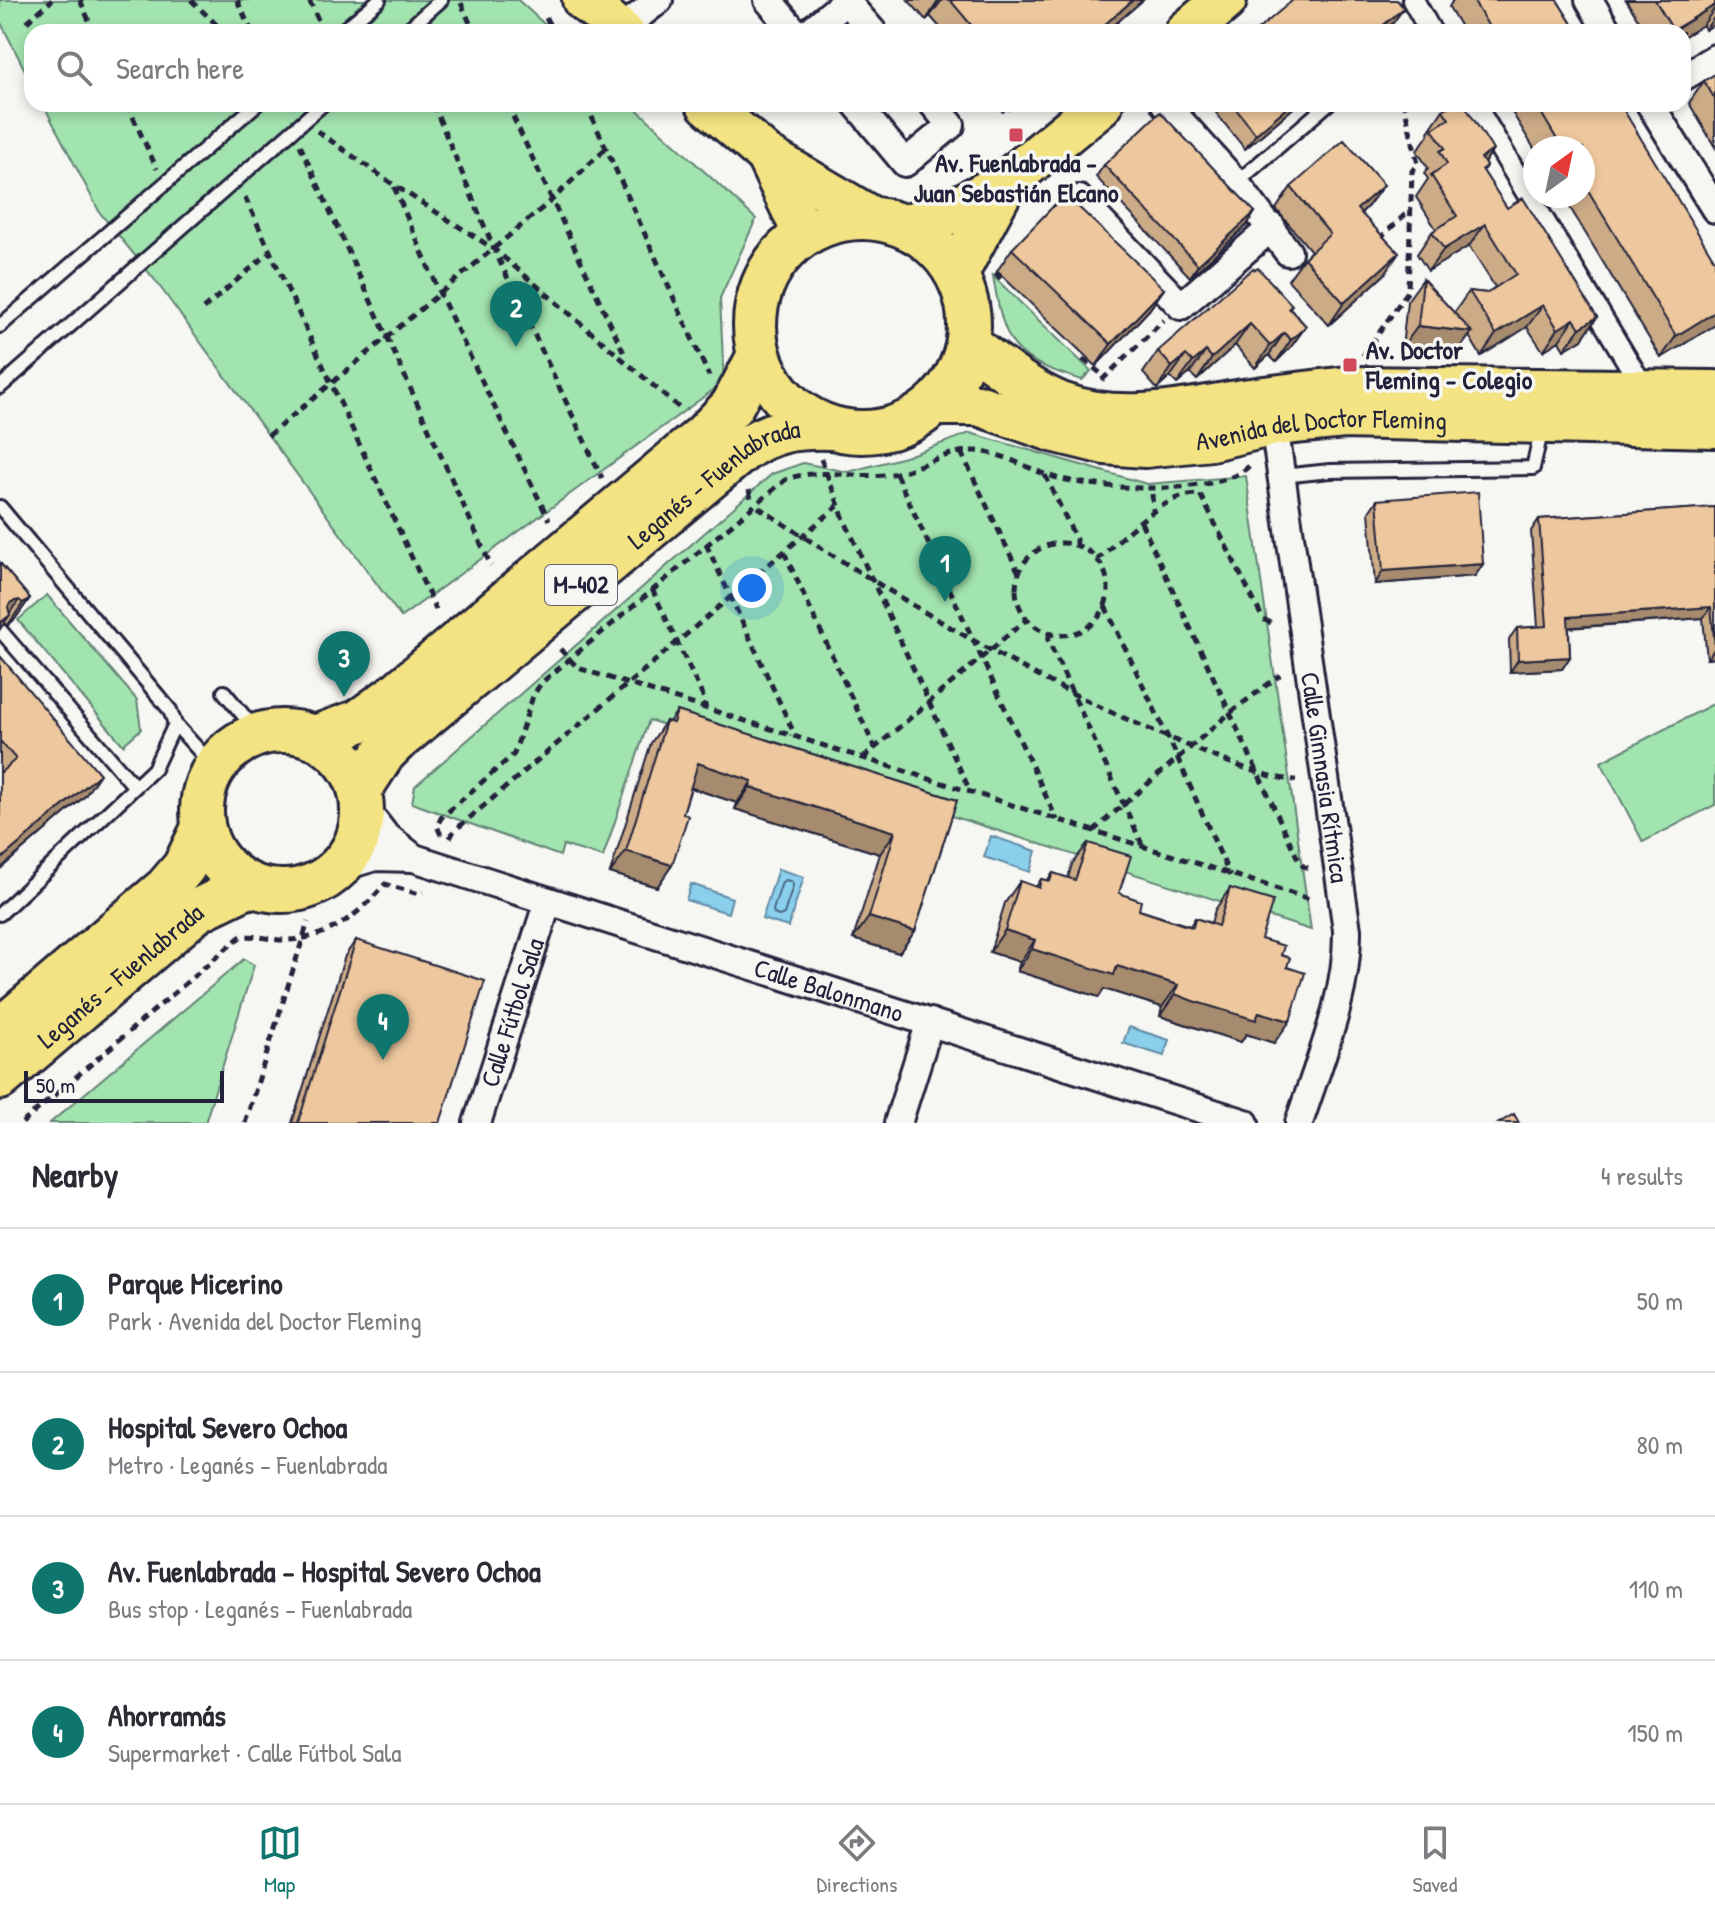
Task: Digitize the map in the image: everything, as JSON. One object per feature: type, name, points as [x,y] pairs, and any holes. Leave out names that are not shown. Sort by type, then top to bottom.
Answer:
[{"type":"highway","points":[[1196,24],[1225,0]]},
{"type":"highway","points":[[888,221],[935,245],[957,273],[968,307],[968,343],[956,377],[935,405],[904,424],[825,441],[775,389],[758,357],[753,322],[760,287],[777,257],[803,233],[836,219],[888,221],[944,215],[1005,183],[1091,112]]},
{"type":"highway","points":[[957,273],[1005,183]]},
{"type":"highway","name":"Leganés - Fuenlabrada","points":[[758,357],[732,406],[704,435],[395,695],[359,721],[315,737],[287,731],[259,734],[242,741],[226,753],[214,767],[205,786],[201,807],[203,828],[212,852],[228,871],[250,885],[276,892],[303,890],[327,878],[347,860],[359,836],[361,799],[384,753],[395,742],[752,443],[788,428],[825,441]]},
{"type":"highway","points":[[315,737],[335,750],[351,768],[361,799]]},
{"type":"highway","name":"Leganés - Fuenlabrada","points":[[0,1030],[166,888],[184,867],[203,828]]},
{"type":"highway","name":"Leganés - Fuenlabrada","points":[[0,1078],[198,910],[250,885]]},
{"type":"main road","points":[[583,0],[613,24]]},
{"type":"main road","points":[[716,112],[766,155],[888,221]]},
{"type":"main road","points":[[766,155],[803,233]]},
{"type":"main road","name":"Avenida del Doctor Fleming","points":[[968,343],[1021,384],[1062,403],[1119,414],[1150,415],[1286,393],[1347,387],[1715,391]]},
{"type":"main road","name":"Avenida del Doctor Fleming","points":[[935,405],[978,405],[1052,431],[1105,444],[1145,447],[1211,440],[1274,425],[1344,418],[1715,427]]},
{"type":"street","points":[[630,24],[659,0]]},
{"type":"street","points":[[768,0],[788,24]]},
{"type":"street","points":[[1413,0],[1426,24]]},
{"type":"street","points":[[1589,0],[1603,24]]},
{"type":"street","points":[[819,24],[846,1],[866,24]]},
{"type":"street","points":[[1691,72],[1715,58]]},
{"type":"street","points":[[863,112],[905,163],[951,125],[940,112]]},
{"type":"street","points":[[1172,112],[1236,183],[1288,252]]},
{"type":"street","points":[[1479,112],[1646,392]]},
{"type":"street","points":[[1655,112],[1715,209]]},
{"type":"street","points":[[1079,199],[1181,306],[1272,227]]},
{"type":"street","name":"Calle Gimnasia Rítmica","points":[[1274,425],[1347,930],[1347,961],[1342,986],[1299,1123]]},
{"type":"street","name":"Calle Balonmano","points":[[361,799],[377,827],[414,858]]},
{"type":"street","name":"Calle Balonmano","points":[[338,868],[375,857],[414,858],[1245,1123]]},
{"type":"street","name":"Calle Fútbol Sala","points":[[477,1123],[548,901]]},
{"type":"street","points":[[898,1123],[930,1022]]},
{"type":"lane","points":[[350,24],[379,0]]},
{"type":"lane","points":[[414,24],[441,0]]},
{"type":"lane","points":[[0,326],[248,112]]},
{"type":"lane","points":[[0,387],[314,112]]},
{"type":"lane","points":[[1236,183],[1319,112]]},
{"type":"lane","points":[[1282,476],[1330,471],[1533,468],[1543,423]]},
{"type":"lane","points":[[0,507],[170,710],[175,724],[214,767]]},
{"type":"lane","points":[[1,631],[135,787]]},
{"type":"lane","points":[[224,692],[259,734]]},
{"type":"lane","points":[[0,914],[154,769],[175,724]]},
{"type":"path","points":[[27,22],[52,0]]},
{"type":"path","points":[[80,0],[90,24]]},
{"type":"path","points":[[191,0],[216,24]]},
{"type":"path","points":[[237,0],[248,24]]},
{"type":"path","points":[[309,0],[320,24]]},
{"type":"path","points":[[461,3],[470,24]]},
{"type":"path","points":[[546,18],[549,24]]},
{"type":"path","points":[[131,112],[164,184]]},
{"type":"path","points":[[436,112],[494,249],[602,478]]},
{"type":"path","points":[[511,112],[628,362]]},
{"type":"path","points":[[590,112],[713,384]]},
{"type":"path","points":[[1363,356],[1408,291],[1412,171],[1418,164],[1406,112]]},
{"type":"path","points":[[315,130],[494,249],[684,412]]},
{"type":"path","points":[[300,144],[491,566]]},
{"type":"path","points":[[268,436],[552,200],[606,148]]},
{"type":"path","points":[[394,185],[440,294],[549,520]]},
{"type":"path","points":[[243,193],[436,610]]},
{"type":"path","points":[[1370,248],[1411,209]]},
{"type":"path","points":[[203,309],[270,252]]},
{"type":"path","points":[[1095,387],[1165,320]]},
{"type":"path","points":[[1083,359],[1105,377]]},
{"type":"path","points":[[825,441],[825,473],[838,506],[971,793]]},
{"type":"path","points":[[961,452],[1019,574]]},
{"type":"path","points":[[441,835],[437,826],[441,818],[514,754],[538,686],[778,483],[800,474],[857,477],[896,474],[961,452],[996,454],[1045,475],[1097,485],[1152,489],[1217,479],[1241,473],[1249,465]]},
{"type":"path","points":[[896,474],[1057,820]]},
{"type":"path","points":[[1045,475],[1076,539],[1076,546]]},
{"type":"path","points":[[749,490],[751,499]]},
{"type":"path","points":[[1097,560],[1153,510],[1195,493],[1202,495],[1263,619],[1273,624]]},
{"type":"path","points":[[1152,494],[1153,510]]},
{"type":"path","points":[[450,838],[454,831],[838,506]]},
{"type":"path","points":[[758,507],[872,581],[988,650],[1073,695],[1191,747],[1280,778],[1296,780]]},
{"type":"path","points":[[1141,522],[1297,857],[1308,868]]},
{"type":"path","points":[[1105,606],[1089,627],[1063,635],[1050,634],[1027,619],[1019,607],[1016,594],[1019,574],[1030,556],[1040,549],[1064,543],[1076,546],[1097,560],[1107,582],[1105,606],[1230,876]]},
{"type":"path","points":[[706,544],[793,731],[792,736]]},
{"type":"path","points":[[784,552],[875,748]]},
{"type":"path","points":[[652,589],[705,701],[705,708]]},
{"type":"path","points":[[862,759],[1027,619]]},
{"type":"path","points":[[1050,634],[1048,640],[1141,847]]},
{"type":"path","points":[[560,649],[578,668],[1313,900]]},
{"type":"path","points":[[1092,832],[1230,713],[1280,675]]},
{"type":"path","points":[[22,1123],[240,937],[278,940],[304,938],[327,931],[366,906],[385,884],[419,894],[423,892]]},
{"type":"path","points":[[245,1123],[308,922]]},
{"type":"green space","points":[[0,0],[518,0],[544,24],[24,24],[24,68],[0,21]]},
{"type":"green space","points":[[47,112],[640,112],[756,219],[720,298],[724,382],[401,617],[155,280],[100,213]]},
{"type":"green space","points":[[993,276],[1091,371],[1082,380],[1040,365],[1016,347],[1002,319]]},
{"type":"green space","points":[[970,433],[1147,484],[1246,476],[1311,930],[649,720],[603,857],[563,845],[560,856],[412,803],[415,786],[772,474],[803,463],[848,472],[905,457]]},
{"type":"green space","points":[[47,595],[137,700],[141,729],[123,745],[18,620]]},
{"type":"green space","points":[[1715,703],[1715,805],[1643,842],[1601,762]]},
{"type":"green space","points":[[244,959],[254,965],[205,1123],[50,1123]]},
{"type":"water","points":[[991,836],[1036,851],[1030,872],[984,857]]},
{"type":"water","points":[[778,869],[804,877],[788,927],[762,919]]},
{"type":"water","points":[[691,884],[732,898],[728,913],[686,900]]},
{"type":"water","points":[[1129,1027],[1169,1040],[1164,1056],[1123,1043]]},
{"type":"building","points":[[950,0],[1133,0],[1105,24],[970,24]]},
{"type":"building","points":[[1293,0],[1397,0],[1404,8],[1385,24],[1264,24]]},
{"type":"building","points":[[1473,0],[1557,0],[1572,24],[1487,24]]},
{"type":"building","points":[[1655,0],[1715,0],[1715,5],[1683,24],[1669,24]]},
{"type":"building","points":[[1715,74],[1715,99],[1704,81]]},
{"type":"building","points":[[1160,112],[1255,212],[1198,265],[1104,165]]},
{"type":"building","points":[[1238,112],[1282,112],[1256,134]]},
{"type":"building","points":[[1444,112],[1469,112],[1493,150],[1481,158],[1486,166],[1482,169],[1507,208],[1523,198],[1523,208],[1529,208],[1597,317],[1580,328],[1574,319],[1558,329],[1543,305],[1496,334],[1469,291],[1487,293],[1516,274],[1485,224],[1444,249],[1432,232],[1457,216],[1431,175],[1447,164],[1440,151],[1445,148],[1432,129],[1449,119]]},
{"type":"building","points":[[1541,112],[1625,112],[1715,261],[1715,312],[1676,336],[1595,202],[1595,136],[1555,136]]},
{"type":"building","points":[[1344,140],[1384,185],[1357,209],[1399,253],[1344,303],[1304,258],[1330,234],[1291,187]]},
{"type":"building","points":[[1065,194],[1164,289],[1111,344],[1012,249]]},
{"type":"building","points":[[1253,268],[1258,268],[1292,305],[1289,308],[1306,326],[1291,340],[1284,333],[1270,346],[1250,324],[1212,358],[1206,351],[1193,362],[1186,355],[1172,367],[1158,351]]},
{"type":"building","points":[[1423,279],[1472,332],[1418,326]]},
{"type":"building","points":[[1478,492],[1483,564],[1383,571],[1377,500]]},
{"type":"building","points":[[1715,507],[1715,648],[1711,607],[1568,617],[1570,657],[1518,660],[1517,628],[1547,626],[1539,519]]},
{"type":"building","points":[[0,563],[30,598],[23,603],[19,600],[11,602],[8,607],[10,615],[0,623]]},
{"type":"building","points":[[0,656],[100,774],[0,860],[0,773],[16,759],[0,741]]},
{"type":"building","points":[[677,711],[957,800],[915,931],[869,917],[895,832],[750,787],[752,781],[698,763],[683,813],[688,816],[672,865],[626,851],[666,721],[673,723]]},
{"type":"building","points":[[1088,843],[1131,856],[1119,893],[1141,901],[1139,910],[1184,925],[1193,927],[1195,918],[1218,926],[1230,888],[1273,901],[1261,939],[1284,946],[1281,955],[1290,958],[1287,967],[1305,973],[1290,1021],[1259,1012],[1256,1020],[1193,1001],[1175,994],[1178,985],[1117,966],[1114,975],[1032,949],[1035,940],[1005,930],[1020,881],[1039,888],[1041,879],[1050,881],[1053,873],[1075,880]]},
{"type":"building","points":[[356,940],[485,981],[440,1123],[298,1123]]},
{"type":"building","points":[[1514,1114],[1519,1123],[1499,1123]]},
{"type":"place","name":"Av. Fuenlabrada - Juan Sebastián Elcano","points":[[1016,135]]},
{"type":"place","name":"Hospital Severo Ochoa","points":[[516,347]]},
{"type":"place","name":"Av. Doctor Fleming - Colegio","points":[[1350,365]]},
{"type":"place","name":"Parque Micerino","points":[[945,602]]},
{"type":"place","name":"Av. Fuenlabrada - Hospital Severo Ochoa","points":[[344,697]]},
{"type":"place","name":"Ahorramás","points":[[383,1060]]}]
